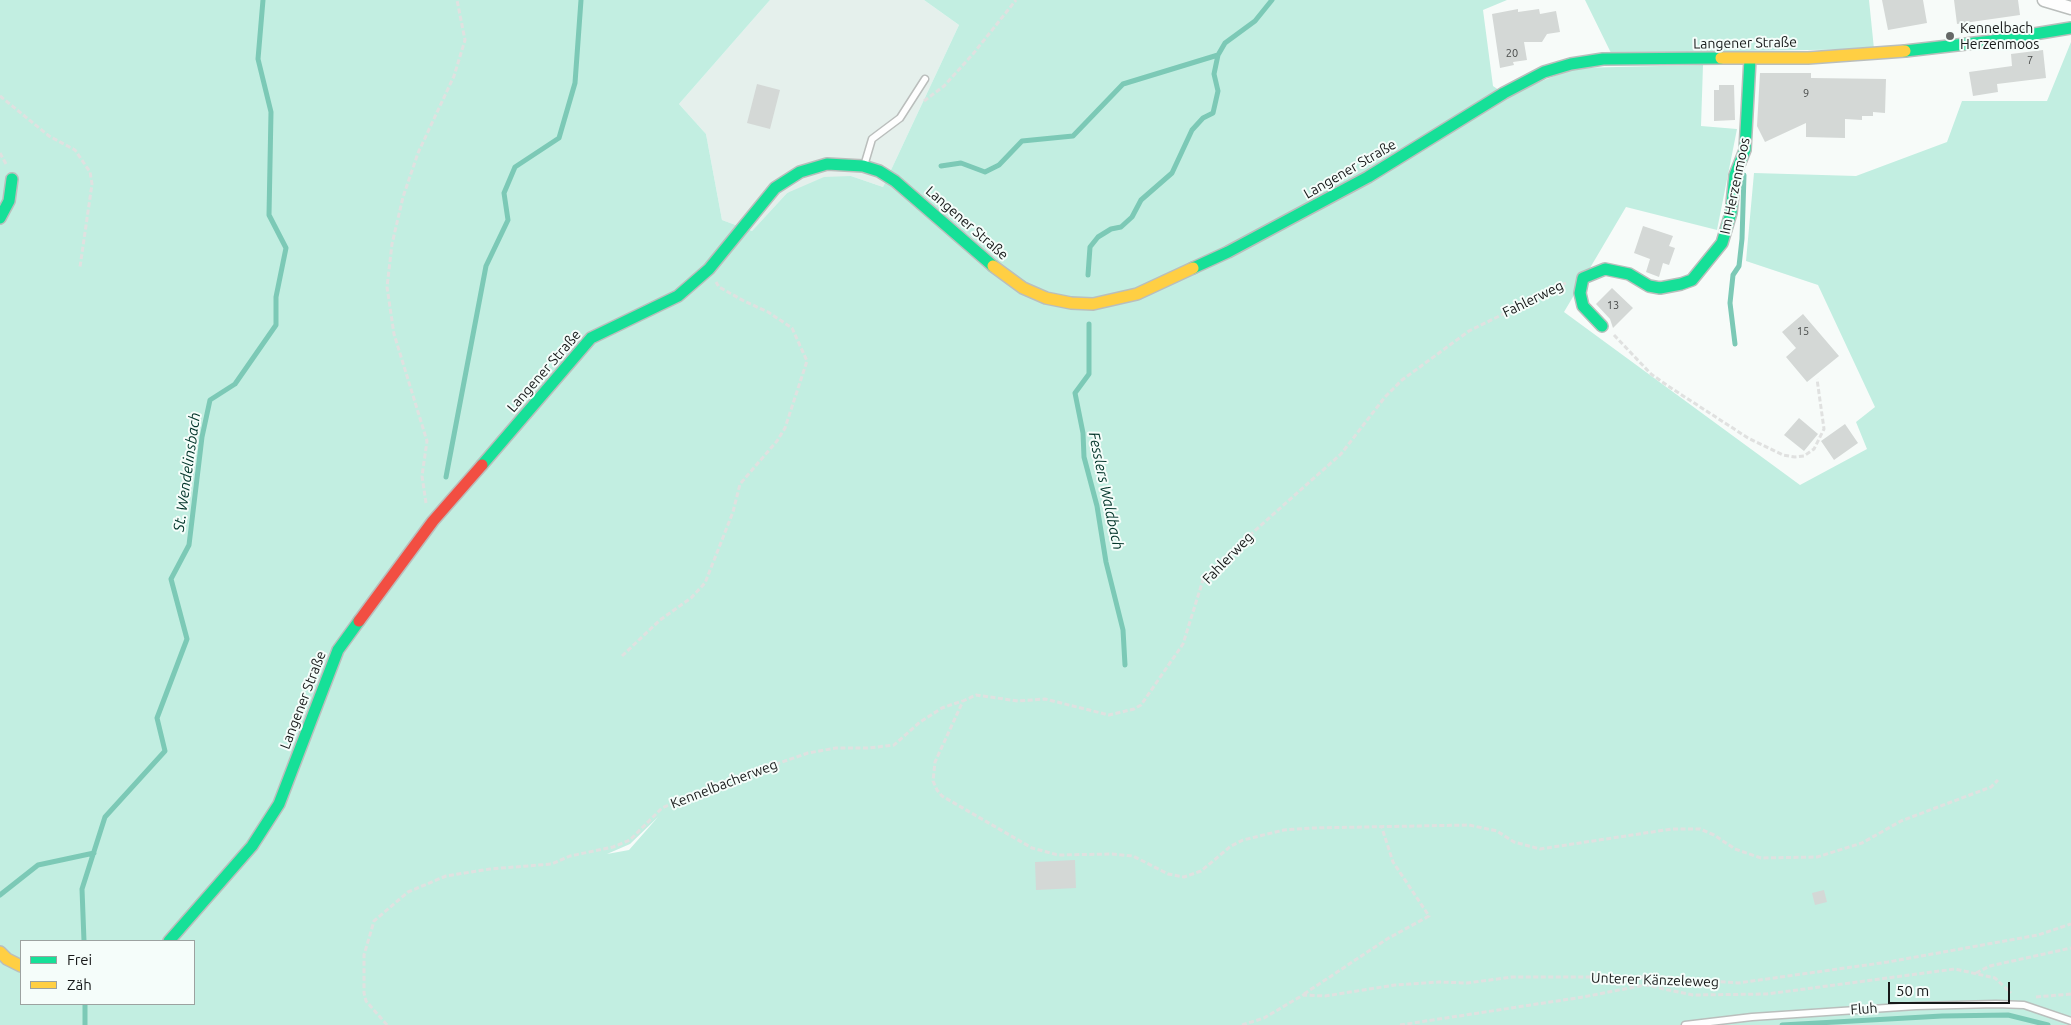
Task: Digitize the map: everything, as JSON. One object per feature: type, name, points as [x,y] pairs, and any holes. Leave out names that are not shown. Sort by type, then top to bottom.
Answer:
[{"type":"main road","name":"Langener Straße","points":[[170,940],[252,846],[279,804],[338,650],[429,526],[591,338],[678,296],[709,269],[763,202],[788,178],[800,172],[827,164],[864,166],[895,181],[995,268],[1023,288],[1046,298],[1071,303],[1093,304],[1137,294],[1228,252],[1368,177],[1504,93],[1544,72],[1571,64],[1603,59],[1750,59],[1904,51],[1992,41],[2071,28]]},
{"type":"main road","name":"Im Herzenmoos","points":[[1602,326],[1583,306],[1580,293],[1583,278],[1605,269],[1617,269],[1649,286],[1660,288],[1676,285],[1692,280],[1722,243],[1731,213],[1735,175],[1745,150],[1750,59]]},
{"type":"main road","points":[[0,218],[9,201],[12,179]]},
{"type":"main road","points":[[0,952],[20,965]]},
{"type":"street","points":[[2044,0],[2071,8]]},
{"type":"lane","points":[[864,166],[872,139],[900,118],[925,80]]},
{"type":"lane","name":"Fluh","points":[[1685,1025],[1752,1017],[1916,1006],[2024,1005],[2071,1021]]},
{"type":"path","points":[[429,526],[422,476],[427,441],[394,334],[387,287],[392,244],[403,197],[418,153],[454,76],[465,40],[458,0]]},
{"type":"path","points":[[921,104],[944,86],[973,54],[1016,0]]},
{"type":"path","points":[[0,96],[49,136],[76,150],[90,172],[92,184],[80,267]]},
{"type":"path","points":[[622,656],[660,620],[691,598],[705,584],[733,512],[740,484],[777,441],[785,428],[807,361],[792,328],[768,312],[744,302],[719,287],[709,269]]},
{"type":"path","name":"Fahlerweg","points":[[963,701],[976,695],[1018,701],[1045,699],[1109,715],[1134,709],[1141,705],[1183,644],[1202,580],[1223,558],[1341,454],[1385,397],[1402,380],[1469,331],[1571,280]]},
{"type":"path","points":[[1602,326],[1621,341],[1651,374],[1739,433],[1783,454],[1795,457],[1804,456],[1814,449],[1820,438],[1824,429],[1817,380]]},
{"type":"path","points":[[963,701],[935,762],[933,781],[942,796],[1032,848],[1058,855],[1112,854],[1134,856],[1168,874],[1184,877],[1201,871],[1231,846],[1259,835],[1312,828],[1469,825],[1498,831],[1525,846],[1540,850],[1672,829],[1700,829],[1735,849],[1761,858],[1817,857],[1862,843],[1901,821],[1991,787],[1998,780]]},
{"type":"path","name":"Kennelbacherweg","points":[[387,1025],[366,1001],[364,993],[364,955],[374,921],[408,892],[446,876],[490,869],[552,864],[570,856],[613,847],[630,840],[662,808],[719,784],[798,756],[836,748],[869,748],[894,745],[920,722],[942,708],[963,701]]},
{"type":"path","points":[[1242,1025],[1264,1018],[1303,995],[1387,939],[1428,916],[1394,862],[1382,828]]},
{"type":"path","name":"Unterer Känzeleweg","points":[[1303,995],[1325,996],[1395,984],[1467,983],[1512,977],[1661,978],[1738,983],[1888,962],[2038,935],[2071,924]]},
{"type":"path","points":[[1976,974],[1990,966],[2071,948]]},
{"type":"path","points":[[1400,1025],[1583,997],[1645,985],[1693,995],[1767,994],[1955,969],[1995,978],[2024,1005],[2030,998],[2071,994]]},
{"type":"shaded area","points":[[770,0],[924,0],[959,25],[883,187],[851,176],[787,193],[752,231],[722,220],[706,134],[679,104]]},
{"type":"green space","points":[[0,0],[770,0],[679,104],[706,134],[722,220],[752,231],[787,193],[824,177],[851,176],[883,187],[959,25],[924,0],[1507,0],[1483,10],[1493,86],[1506,95],[1575,68],[1703,65],[1701,126],[1737,129],[1717,230],[1626,207],[1564,312],[1800,485],[1867,449],[1856,422],[1875,407],[1818,285],[1746,261],[1754,173],[1856,176],[1947,142],[1962,101],[2047,101],[2071,42],[2071,1025],[0,1025]],"holes":[[[658,817],[629,850],[607,854],[630,844]]]},
{"type":"green space","points":[[1585,0],[1869,0],[1874,49],[1611,53]]},
{"type":"building","points":[[1882,0],[1923,0],[1927,23],[1888,30]]},
{"type":"building","points":[[1954,0],[2018,0],[2020,15],[1957,24]]},
{"type":"building","points":[[1518,9],[1518,12],[1539,9],[1540,14],[1556,11],[1560,32],[1547,34],[1542,42],[1524,42],[1527,60],[1513,62],[1514,65],[1500,68],[1492,14]]},
{"type":"building","points":[[2043,50],[2046,78],[1997,84],[1998,92],[1973,96],[1969,72],[2012,66],[2011,54]]},
{"type":"building","points":[[1760,73],[1811,73],[1811,78],[1886,79],[1885,113],[1873,112],[1873,116],[1862,116],[1862,120],[1845,119],[1845,138],[1806,137],[1806,123],[1765,142],[1757,126]]},
{"type":"building","points":[[757,84],[780,90],[770,129],[747,123]]},
{"type":"building","points":[[1719,85],[1734,85],[1735,120],[1714,121],[1714,90],[1719,90]]},
{"type":"building","points":[[1643,226],[1673,236],[1669,246],[1675,248],[1669,265],[1663,263],[1659,277],[1646,272],[1650,259],[1634,253]]},
{"type":"building","points":[[1612,288],[1633,308],[1613,328],[1610,319],[1596,304]]},
{"type":"building","points":[[1803,314],[1839,356],[1807,382],[1786,357],[1796,348],[1782,332]]},
{"type":"building","points":[[1799,418],[1818,434],[1804,451],[1784,435]]},
{"type":"building","points":[[1845,424],[1858,443],[1834,460],[1821,441]]},
{"type":"building","points":[[1075,860],[1076,888],[1036,890],[1035,862]]},
{"type":"building","points":[[1824,890],[1827,902],[1815,905],[1812,893]]},
{"type":"waterway","name":"St. Wendelinsbach","points":[[84,940],[82,889],[105,817],[165,751],[157,718],[187,639],[171,579],[189,545],[202,437],[210,400],[235,384],[276,325],[276,297],[286,248],[269,215],[271,112],[258,59],[263,0]]},
{"type":"waterway","points":[[446,477],[486,266],[508,220],[504,193],[515,167],[559,138],[575,83],[581,0]]},
{"type":"waterway","name":"Fesslers Waldbach","points":[[1088,275],[1090,247],[1098,237],[1111,229],[1121,227],[1132,217],[1141,200],[1172,173],[1192,130],[1203,118],[1213,113],[1218,91],[1214,74],[1218,55],[1225,43],[1255,21],[1272,0]]},
{"type":"waterway","points":[[941,166],[961,163],[985,172],[999,165],[1022,141],[1073,136],[1123,84],[1218,55]]},
{"type":"waterway","points":[[1735,344],[1730,303],[1733,275],[1739,266],[1742,239],[1744,175]]},
{"type":"waterway","name":"Fesslers Waldbach","points":[[1089,324],[1089,374],[1075,393],[1083,433],[1084,457],[1097,506],[1106,562],[1123,630],[1125,665]]},
{"type":"waterway","points":[[0,895],[38,865],[94,853]]},
{"type":"waterway","name":"St. Wendelinsbach","points":[[85,1005],[85,1025]]},
{"type":"waterway","points":[[1782,1025],[1942,1016],[2008,1015],[2048,1025]]},
{"type":"traffic: fast","points":[[1905,51],[1992,41],[2071,28]]},
{"type":"traffic: fast","points":[[1193,268],[1228,252],[1368,177],[1504,93],[1544,72],[1571,64],[1603,59],[1721,58]]},
{"type":"traffic: fast","points":[[1602,326],[1583,306],[1580,293],[1583,278],[1605,269],[1629,274],[1649,286],[1660,288],[1681,284],[1692,280],[1722,243],[1731,213],[1735,175],[1745,150],[1750,59]]},
{"type":"traffic: fast","points":[[482,465],[591,338],[678,296],[709,269],[775,188],[800,172],[827,164],[863,166],[879,171],[895,181],[993,266]]},
{"type":"traffic: fast","points":[[0,218],[9,201],[12,179]]},
{"type":"traffic: fast","points":[[170,940],[252,846],[279,804],[338,650],[359,621]]},
{"type":"traffic: slow","points":[[1721,58],[1808,58],[1905,51]]},
{"type":"traffic: slow","points":[[993,266],[1023,288],[1046,298],[1071,303],[1093,304],[1137,294],[1193,268]]},
{"type":"traffic: slow","points":[[0,952],[7,959],[20,966]]},
{"type":"traffic: jam","points":[[359,621],[433,521],[482,465]]},
{"type":"place","name":"Kennelbach Herzenmoos","points":[[1950,36]]}]
